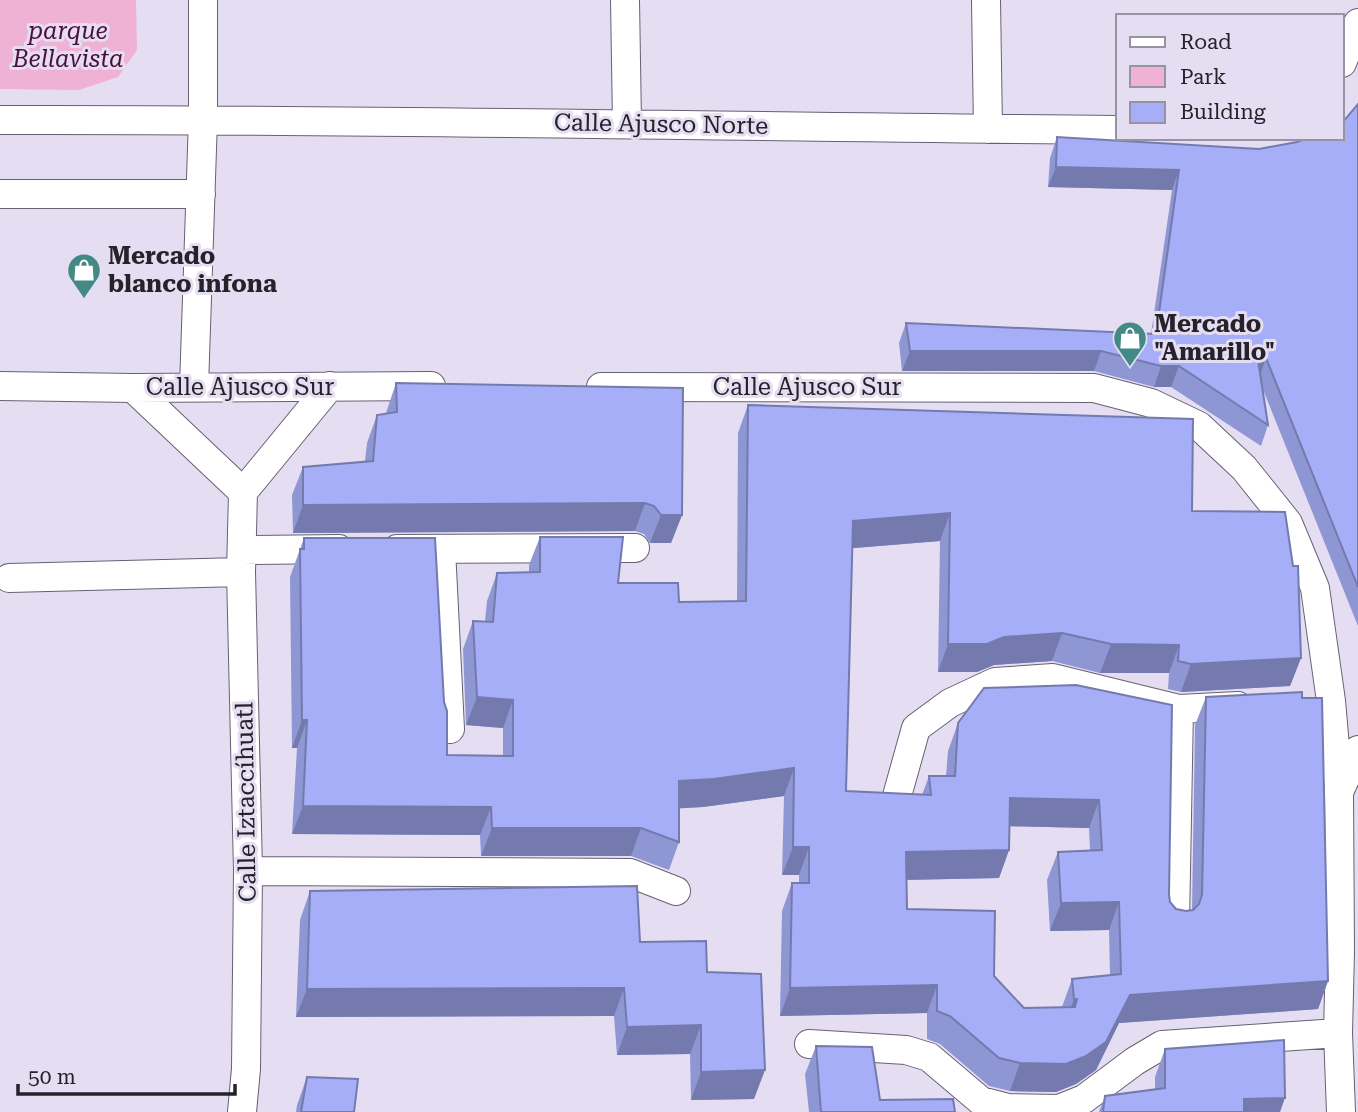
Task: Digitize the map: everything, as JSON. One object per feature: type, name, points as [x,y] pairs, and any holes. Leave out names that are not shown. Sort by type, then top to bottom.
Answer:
[{"type":"street","points":[[194,387],[203,119],[203,0]]},
{"type":"street","points":[[625,0],[627,123]]},
{"type":"street","points":[[985,0],[988,129]]},
{"type":"street","points":[[1344,59],[1358,23]]},
{"type":"street","name":"Calle Ajusco Norte","points":[[0,120],[203,119],[1116,130]]},
{"type":"street","points":[[0,194],[201,194]]},
{"type":"street","name":"Calle Ajusco Sur","points":[[0,386],[455,386]]},
{"type":"street","points":[[133,388],[243,492],[330,386]]},
{"type":"street","name":"Calle Ajusco Sur","points":[[580,387],[1094,388],[1151,403],[1199,426],[1244,468],[1288,523],[1315,587],[1331,701],[1349,898],[1349,945],[1338,1033],[1340,1112]]},
{"type":"street","name":"Calle Iztaccíhuatl","points":[[242,1112],[246,1069],[248,872],[243,492]]},
{"type":"street","points":[[441,548],[450,729]]},
{"type":"street","points":[[9,578],[368,549],[635,548]]},
{"type":"street","points":[[897,796],[916,728],[950,704],[995,682],[1053,678],[1179,709],[1262,705]]},
{"type":"street","points":[[1304,703],[1331,701]]},
{"type":"street","points":[[1175,923],[1179,709]]},
{"type":"street","points":[[1339,792],[1358,750]]},
{"type":"street","points":[[248,872],[630,873],[676,891]]},
{"type":"street","points":[[809,1044],[906,1050],[929,1056],[981,1101],[1009,1108],[1059,1109],[1084,1100],[1135,1061],[1162,1045],[1338,1033]]},
{"type":"green space","name":"parque Bellavista","points":[[0,0],[136,0],[137,50],[118,77],[79,90],[0,89]]},
{"type":"building","name":"Mercado \"Amarillo\"","points":[[1358,104],[1358,587],[1266,358],[1258,360],[1268,425],[1179,366],[1161,366],[1101,351],[910,351],[906,323],[1156,334],[1179,170],[1056,167],[1057,137],[1259,149],[1302,140],[1344,140],[1344,121]]},
{"type":"building","points":[[396,383],[683,388],[682,515],[661,515],[654,506],[645,503],[303,505],[303,467],[373,461],[377,415],[397,412]]},
{"type":"building","points":[[748,405],[1193,419],[1192,511],[1285,512],[1293,566],[1298,566],[1301,658],[1191,664],[1178,661],[1179,645],[1111,644],[1062,633],[1004,637],[987,644],[948,644],[950,513],[853,521],[846,791],[931,795],[929,776],[955,776],[958,723],[984,688],[1076,685],[1172,705],[1169,895],[1170,902],[1176,909],[1193,910],[1202,895],[1206,697],[1302,692],[1302,698],[1322,698],[1328,981],[1130,995],[1106,1042],[1086,1056],[1066,1064],[1020,1063],[999,1058],[950,1016],[937,1011],[937,985],[790,988],[792,883],[809,883],[809,847],[793,847],[794,768],[679,781],[679,842],[641,828],[492,828],[491,807],[303,806],[307,720],[302,720],[300,549],[304,549],[304,538],[435,538],[444,702],[447,711],[447,755],[513,756],[513,700],[477,697],[473,621],[493,622],[497,573],[540,572],[540,537],[623,537],[618,583],[678,583],[679,602],[746,601]],"holes":[[[1010,798],[1099,800],[1102,850],[1058,852],[1061,903],[1119,902],[1121,974],[1072,979],[1074,999],[1077,999],[1075,1007],[1024,1008],[994,976],[995,911],[907,909],[906,852],[1009,850]]]},
{"type":"building","points":[[637,886],[640,942],[706,941],[707,972],[761,974],[765,1070],[701,1072],[701,1025],[627,1027],[624,988],[307,989],[310,891]]},
{"type":"building","points":[[1284,1040],[1285,1098],[1244,1099],[1244,1112],[1103,1112],[1105,1096],[1165,1088],[1165,1049]]},
{"type":"building","points":[[816,1046],[872,1047],[880,1100],[953,1099],[955,1112],[821,1112]]},
{"type":"building","points":[[307,1077],[358,1079],[354,1112],[301,1112]]},
{"type":"place","name":"Mercado blanco infona","points":[[84,300]]},
{"type":"place","name":"Mercado \"Amarillo\"","points":[[1130,368]]}]
